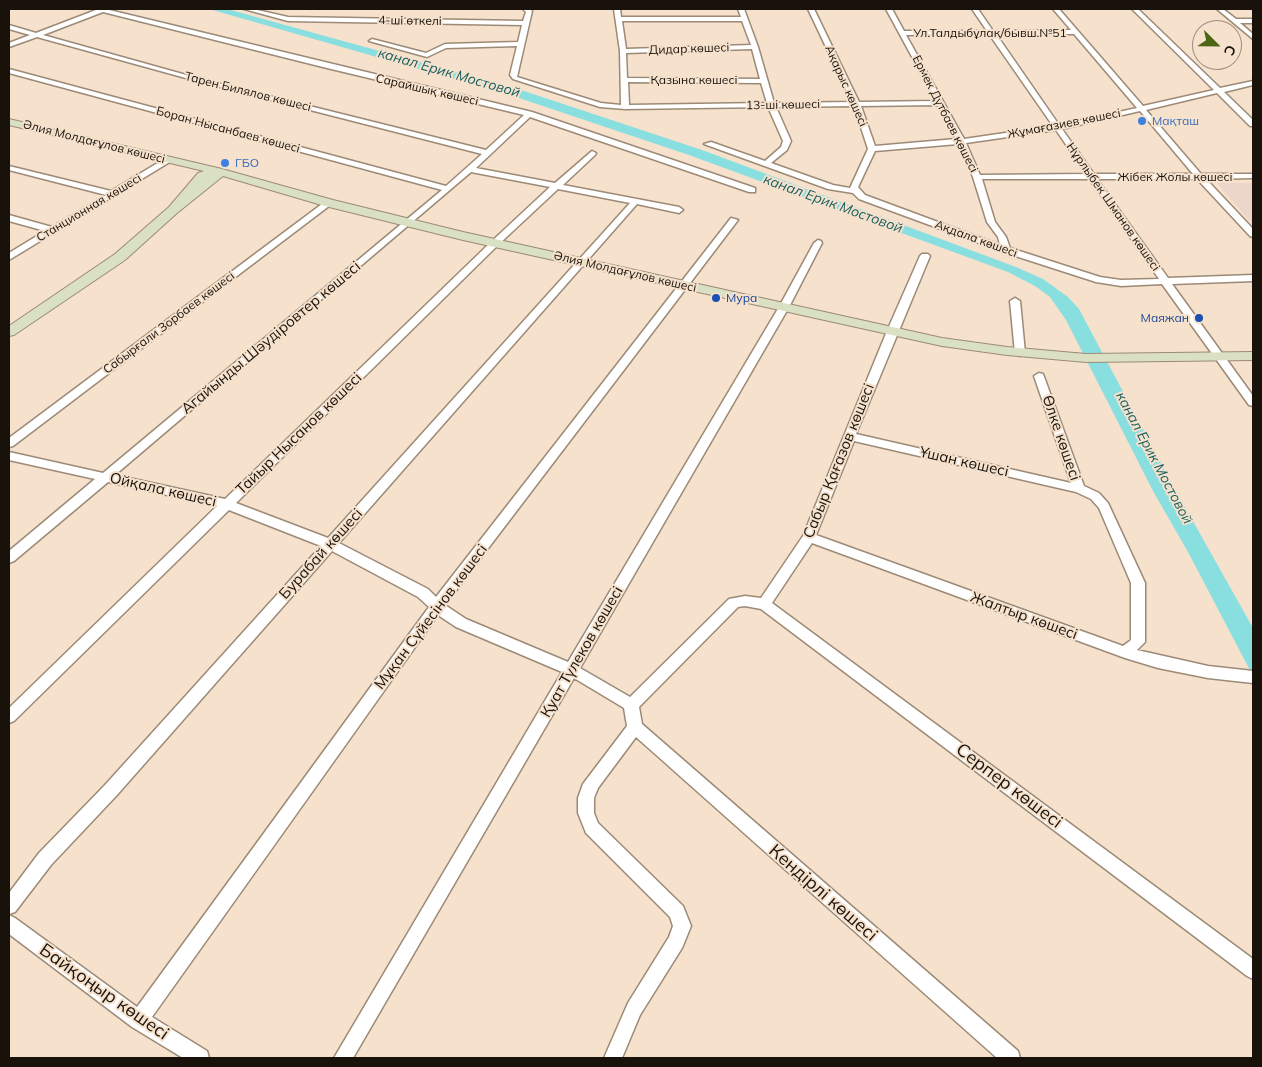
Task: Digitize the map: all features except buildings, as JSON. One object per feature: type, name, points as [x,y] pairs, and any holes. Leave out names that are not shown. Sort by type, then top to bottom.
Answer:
[{"type":"main road","name":"Әлия Молдағұлов көшесі","points":[[9,122],[495,243],[942,342],[1020,353],[1086,358],[1253,356]]},
{"type":"main road","name":"Әлия Молдағұлов көшесі","points":[[174,162],[202,174]]},
{"type":"main road","points":[[190,170],[194,189]]},
{"type":"main road","points":[[194,189],[202,174],[217,174]]},
{"type":"main road","points":[[9,332],[120,257],[150,232],[194,189],[217,174]]},
{"type":"main road","points":[[194,189],[218,182],[255,183]]},
{"type":"street","points":[[9,44],[100,9]]},
{"type":"street","name":"Сарайшық көшесі","points":[[100,9],[529,114],[752,190]]},
{"type":"street","name":"4-шi өткелi","points":[[247,9],[282,18],[296,19],[525,23]]},
{"type":"street","points":[[372,41],[427,55],[445,46],[520,44],[530,10],[526,9]]},
{"type":"street","points":[[618,9],[623,51],[625,107]]},
{"type":"street","points":[[741,9],[755,46],[771,105],[787,141],[784,148],[766,164]]},
{"type":"street","name":"Ақарыс көшесi","points":[[811,9],[856,103],[872,149]]},
{"type":"street","name":"Ермек Дүтбаев көшесi","points":[[890,9],[961,141],[978,177],[991,222],[1002,238],[1006,250]]},
{"type":"street","name":"Нұрлыбек Шманов көшесі","points":[[975,9],[1092,178],[1253,402]]},
{"type":"street","points":[[1056,9],[1199,176],[1253,234]]},
{"type":"street","points":[[1135,9],[1253,124]]},
{"type":"street","points":[[1220,9],[1234,20]]},
{"type":"street","points":[[618,19],[746,18]]},
{"type":"street","name":"Тарен Билялов көшесі","points":[[9,27],[196,79],[489,153]]},
{"type":"street","points":[[1242,27],[1253,37]]},
{"type":"street","name":"Ул.Талдыбұлақ/бывш.№51","points":[[903,33],[1077,32]]},
{"type":"street","name":"13-ші көшесi","points":[[520,44],[513,75],[515,78],[592,103],[625,107],[940,103]]},
{"type":"street","name":"Дидар көшесі","points":[[623,51],[755,46]]},
{"type":"street","name":"Боран Нысанбаев көшесі","points":[[9,71],[448,189]]},
{"type":"street","name":"Қазына көшесі","points":[[623,80],[764,81]]},
{"type":"street","name":"Жұмағазиев көшесі","points":[[872,149],[961,141],[1057,128],[1253,83]]},
{"type":"street","name":"Агайынды Шәудіровтер көшесi","points":[[9,558],[448,189],[529,114]]},
{"type":"street","name":"Ақдала көшесі","points":[[708,144],[831,188],[856,192],[862,197],[973,238],[1098,280],[1121,283],[1253,278]]},
{"type":"street","points":[[856,192],[854,187],[872,149]]},
{"type":"street","name":"Тайыр Нысанов көшесi","points":[[9,717],[495,243],[592,153]]},
{"type":"street","name":"Станционная көшесі","points":[[9,257],[112,194],[174,162]]},
{"type":"street","points":[[9,168],[112,194]]},
{"type":"street","points":[[470,170],[555,188],[679,210]]},
{"type":"street","name":"Жібек Жолы көшесі","points":[[978,177],[1253,176]]},
{"type":"street","name":"Сабырғали Зорбаев көшесі","points":[[9,444],[329,203]]},
{"type":"street","name":"Бурабай көшесi","points":[[9,906],[45,859],[111,790],[634,203]]},
{"type":"street","points":[[9,218],[51,230]]},
{"type":"street","name":"Мұқан Сүйесінов көшесі","points":[[139,1020],[438,606],[734,220]]},
{"type":"street","points":[[973,238],[985,232],[991,222]]},
{"type":"street","name":"Қуат Түлеков көшесі","points":[[343,1058],[784,307],[818,243]]},
{"type":"street","name":"Сабыр Қағазов көшесі","points":[[764,604],[809,537],[892,331],[925,256]]},
{"type":"street","points":[[1015,301],[1020,353]]},
{"type":"street","name":"Өлке көшесі","points":[[1039,376],[1079,489],[1095,496],[1104,506],[1138,583],[1138,642],[1125,652]]},
{"type":"street","name":"Ұшан көшесі","points":[[850,436],[1079,489]]},
{"type":"street","name":"Ойқала көшесі","points":[[9,456],[227,504],[330,544],[423,593],[445,614],[461,623],[572,670],[631,705]]},
{"type":"street","name":"Жалтыр көшесі","points":[[809,537],[1125,652],[1158,662],[1249,677]]},
{"type":"street","points":[[613,1058],[634,1009],[676,942],[682,926],[677,912],[592,828],[586,812],[586,798],[591,784],[635,727],[631,705],[734,603],[745,601],[764,604]]},
{"type":"street","name":"Серпер көшесі","points":[[764,604],[1253,970]]},
{"type":"street","name":"Кендірлі көшесі","points":[[635,727],[1011,1058]]},
{"type":"street","name":"Байқоңыр көшесi","points":[[9,924],[139,1020],[200,1058]]},
{"type":"shaded area","points":[[1217,183],[1253,183],[1253,225]]},
{"type":"water","name":"канал Ерик Мостовой","points":[[209,9],[227,9],[521,90],[702,150],[1016,267],[1043,279],[1068,297],[1079,309],[1176,491],[1253,628],[1253,676],[1188,552],[1153,491],[1066,320],[1050,297],[1035,286],[1008,272],[689,155],[513,96]]},
{"type":"place","name":"Мақташ","points":[[1142,121]]},
{"type":"place","name":"ГБО","points":[[225,163]]},
{"type":"place","name":"Мура","points":[[716,298]]},
{"type":"place","name":"Маяжан","points":[[1199,318]]}]
